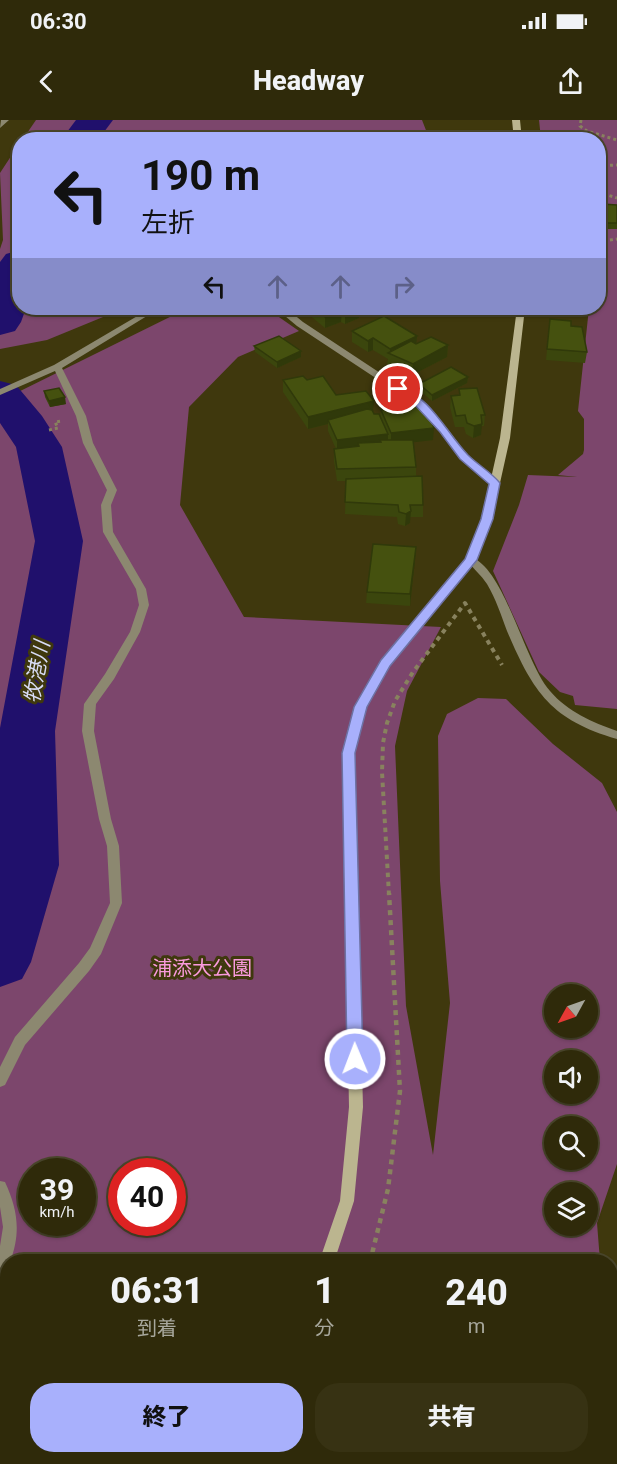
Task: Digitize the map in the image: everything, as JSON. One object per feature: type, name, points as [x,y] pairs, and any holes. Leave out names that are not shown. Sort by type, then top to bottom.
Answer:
[{"type":"street","points":[[0,126],[5,120]]},
{"type":"street","points":[[0,392],[57,367],[144,315]]},
{"type":"street","points":[[289,315],[418,402],[444,430],[464,457],[495,483]]},
{"type":"street","points":[[329,1254],[347,1201],[356,1107],[348,753],[360,707],[385,663],[471,560],[487,519],[505,438],[520,315]]},
{"type":"street","points":[[0,1081],[20,1041],[96,950],[116,903],[113,846],[105,819],[88,731],[90,704],[110,676],[135,632],[144,605],[141,589],[108,532],[106,505],[112,490],[88,443],[81,416],[57,367]]},
{"type":"street","points":[[471,560],[486,572],[528,668],[548,697],[572,718],[617,735]]},
{"type":"street","points":[[0,1187],[9,1206],[6,1241]]},
{"type":"path","points":[[581,120],[580,126],[590,132]]},
{"type":"path","points":[[48,430],[58,428],[55,422]]},
{"type":"path","points":[[372,1254],[388,1189],[400,1091],[382,772],[382,747],[389,716],[408,680],[465,603],[506,672]]},
{"type":"green space","points":[[36,120],[422,120],[427,132],[28,132]]},
{"type":"green space","points":[[539,120],[617,120],[617,709],[575,705],[573,696],[560,692],[539,672],[493,571],[519,505],[528,475],[577,477],[558,475],[583,454],[584,419],[578,411],[588,315],[606,315],[606,132],[540,132]]},
{"type":"green space","points":[[12,155],[12,315],[108,315],[47,340],[0,349],[0,249],[3,240],[0,173]]},
{"type":"green space","name":"浦添大公園","points":[[174,315],[276,315],[299,331],[238,357],[189,407],[180,505],[244,617],[441,627],[407,691],[395,746],[406,1006],[433,1155],[450,1003],[440,881],[438,736],[447,714],[478,698],[506,699],[553,744],[602,783],[617,812],[617,1164],[598,1220],[598,1182],[544,1182],[544,1236],[598,1236],[599,1254],[0,1254],[0,401]]},
{"type":"building","points":[[606,204],[617,205],[617,223],[606,223]]},
{"type":"building","points":[[384,316],[417,336],[390,349],[373,338],[368,341],[352,331]]},
{"type":"building","points":[[550,319],[571,321],[571,326],[582,327],[587,352],[547,349]]},
{"type":"building","points":[[279,336],[301,351],[277,362],[254,346]]},
{"type":"building","points":[[431,337],[448,345],[413,364],[388,353],[411,341],[416,344]]},
{"type":"building","points":[[451,367],[468,377],[432,395],[419,384]]},
{"type":"building","points":[[303,376],[307,380],[323,376],[336,395],[366,391],[374,401],[308,417],[283,380]]},
{"type":"building","points":[[59,388],[65,397],[49,401],[44,391]]},
{"type":"building","points":[[477,388],[485,415],[481,415],[482,424],[474,426],[467,423],[465,415],[456,416],[451,396],[460,395],[459,389]]},
{"type":"building","points":[[415,400],[428,413],[434,428],[391,433],[381,410],[395,408],[394,405]]},
{"type":"building","points":[[367,409],[372,410],[374,414],[379,414],[388,434],[337,440],[328,420]]},
{"type":"building","points":[[380,440],[413,440],[416,467],[337,469],[334,449],[359,446],[358,443],[381,442]]},
{"type":"building","points":[[422,476],[423,505],[410,505],[411,511],[406,514],[399,512],[398,505],[345,502],[346,479]]},
{"type":"building","points":[[373,544],[416,547],[410,594],[367,592]]},
{"type":"waterway","name":"牧港川","points":[[85,132],[95,120]]},
{"type":"waterway","name":"牧港川","points":[[0,322],[12,286]]},
{"type":"waterway","name":"牧港川","points":[[0,394],[26,426],[39,447],[59,541],[27,731],[29,865],[0,962]]},
{"type":"route","points":[[355,1059],[348,753],[360,707],[385,663],[471,560],[487,519],[495,483],[464,457],[444,430],[418,402],[398,389]]}]
